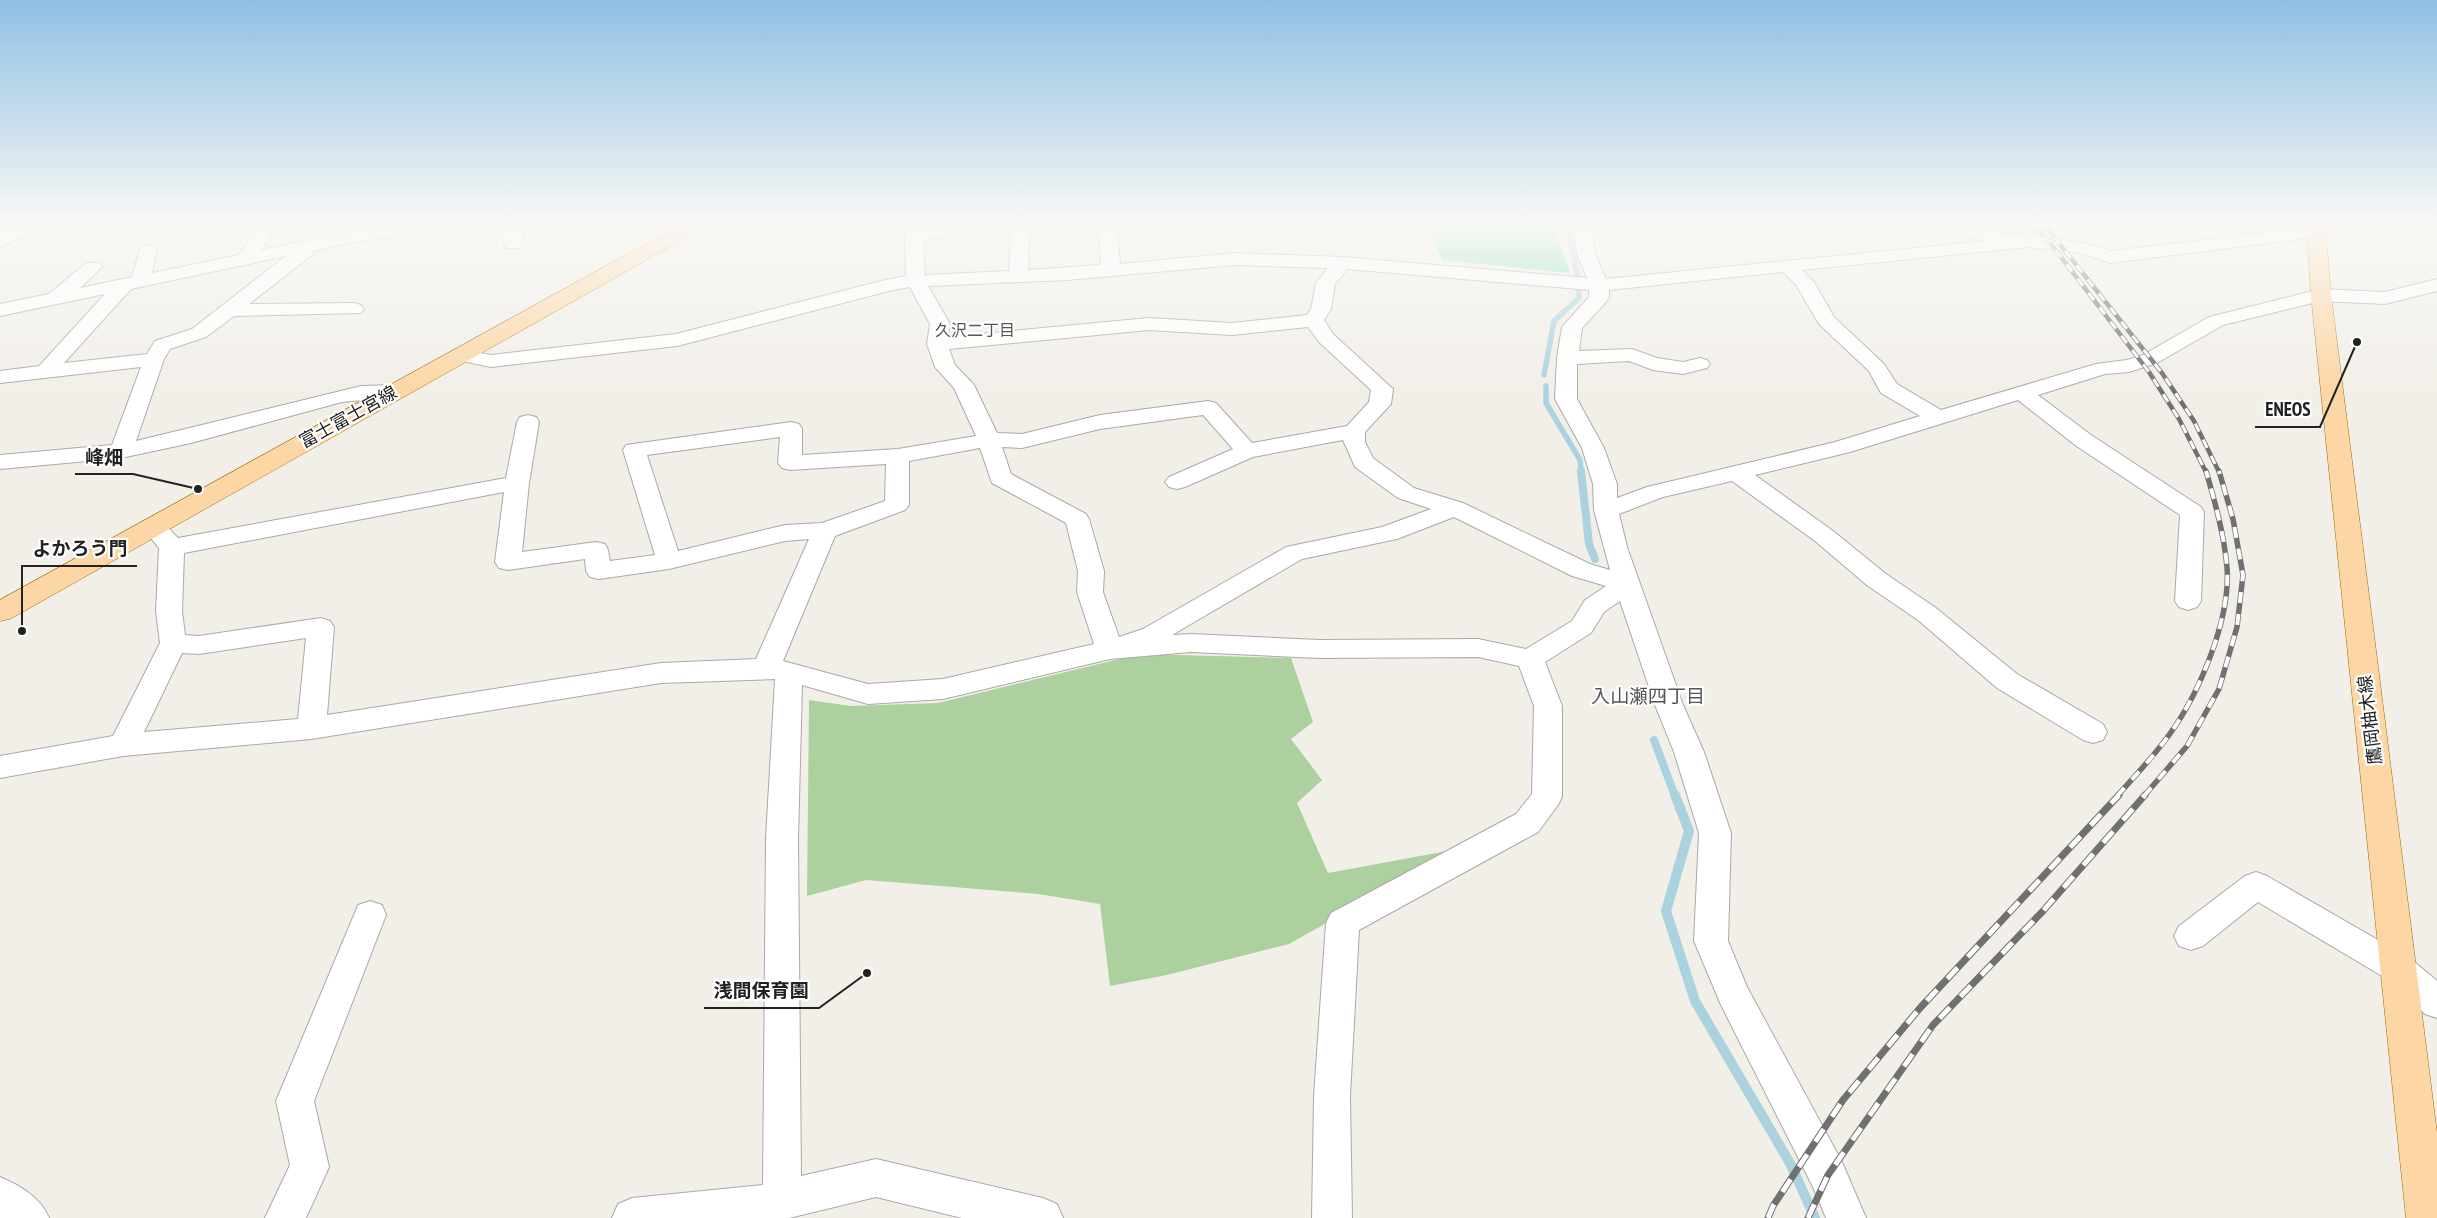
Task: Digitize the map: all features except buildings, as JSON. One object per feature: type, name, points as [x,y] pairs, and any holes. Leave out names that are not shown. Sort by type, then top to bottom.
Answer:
[{"type":"main road","name":"富士富士宮線","points":[[0,612],[595,280]]},
{"type":"main road","name":"鷹岡柚木線","points":[[2320,280],[2399,969],[2430,1200]]},
{"type":"street","points":[[55,299],[78,280]]},
{"type":"street","points":[[45,372],[134,280]]},
{"type":"street","points":[[2,312],[148,280]]},
{"type":"street","points":[[121,451],[154,359],[162,345],[199,333],[270,280]]},
{"type":"street","points":[[459,355],[491,361],[677,340],[883,286],[916,281],[946,280]]},
{"type":"street","points":[[1314,320],[1321,309],[1326,283],[1329,280]]},
{"type":"street","points":[[1541,280],[1595,284],[1640,280]]},
{"type":"street","points":[[1594,280],[1599,298],[1572,327],[1567,358],[1566,398],[1593,448],[1605,484],[1606,510],[1627,584],[1669,705],[1690,752],[1715,833],[1711,941],[1733,994],[1828,1175],[1846,1218]]},
{"type":"street","points":[[1802,280],[1826,320],[1876,368],[1889,388],[1939,418]]},
{"type":"street","points":[[916,281],[940,324],[937,344],[945,366],[963,385],[989,440],[1000,478],[1077,519],[1091,571],[1090,592],[1110,650]]},
{"type":"street","points":[[1606,510],[1654,492],[1738,474],[1842,447],[2103,368],[2129,366],[2150,359],[2216,321],[2321,295],[2385,298],[2437,284]]},
{"type":"street","points":[[228,310],[354,309]]},
{"type":"street","points":[[937,344],[1149,324],[1232,329],[1314,320]]},
{"type":"street","points":[[1177,482],[1247,451],[1354,430],[1380,404],[1382,389],[1326,338],[1314,320]]},
{"type":"street","points":[[1567,358],[1632,354],[1653,364],[1683,368],[1700,364]]},
{"type":"street","points":[[0,377],[154,359]]},
{"type":"street","points":[[0,462],[121,451],[183,438],[340,396],[361,392],[395,391]]},
{"type":"street","points":[[2021,392],[2084,440],[2192,512],[2188,601]]},
{"type":"street","points":[[668,561],[634,450],[791,429],[790,464],[898,456],[989,440],[1022,441],[1100,422],[1208,408],[1247,451]]},
{"type":"street","points":[[528,422],[517,483],[508,562],[596,550],[599,571],[668,561],[785,533],[825,531],[897,504],[898,456]]},
{"type":"street","points":[[1354,430],[1354,442],[1364,462],[1406,493],[1455,508],[1581,570],[1627,584]]},
{"type":"street","points":[[1738,474],[1824,536],[1877,580],[1927,614],[2007,681],[2092,732]]},
{"type":"street","points":[[172,547],[517,483]]},
{"type":"street","points":[[0,767],[123,744],[311,728],[661,673],[778,670],[868,694],[942,689],[1110,650],[1152,635],[1295,553],[1388,534],[1455,508]]},
{"type":"street","points":[[123,744],[173,642],[169,611],[172,547],[153,526]]},
{"type":"street","points":[[782,1200],[782,839],[778,670],[825,531]]},
{"type":"street","points":[[1110,650],[1191,643],[1319,649],[1478,648],[1530,659],[1582,627],[1594,606],[1627,584]]},
{"type":"street","points":[[173,642],[199,645],[321,627],[311,728]]},
{"type":"street","points":[[1332,1218],[1332,1096],[1344,923],[1527,823],[1547,797],[1548,706],[1530,659]]},
{"type":"street","points":[[2191,936],[2256,885],[2399,969],[2437,1003]]},
{"type":"street","points":[[285,1218],[310,1167],[296,1101],[370,916]]},
{"type":"street","points":[[632,1218],[762,1204],[876,1178],[1044,1218]]},
{"type":"street","points":[[0,1197],[29,1218]]},
{"type":"green space","points":[[1140,654],[1291,658],[1313,722],[1291,739],[1322,780],[1297,803],[1328,873],[1458,849],[1289,944],[1167,975],[1110,986],[1100,904],[1038,894],[866,880],[807,896],[809,700],[851,706],[938,703]]},
{"type":"waterway","points":[[1544,375],[1554,321],[1579,298],[1578,280]]},
{"type":"waterway","points":[[1546,386],[1546,403],[1580,460],[1581,472]]},
{"type":"waterway","points":[[1581,471],[1589,544],[1595,559]]},
{"type":"waterway","points":[[1654,740],[1675,796]]},
{"type":"waterway","points":[[1675,795],[1689,831],[1666,911],[1695,1001],[1791,1165],[1815,1218]]},
{"type":"railway","points":[[2078,280],[2149,372],[2179,419],[2206,472]]},
{"type":"railway","points":[[2088,280],[2162,373],[2194,421],[2219,472]]},
{"type":"railway","points":[[2117,796],[2157,751],[2180,718],[2202,678],[2218,632],[2224,609],[2227,567],[2216,506],[2206,471]]},
{"type":"railway","points":[[2144,796],[2187,746],[2219,689],[2237,627],[2243,575],[2233,519],[2219,471]]},
{"type":"railway","points":[[1768,1218],[1773,1206],[1843,1100],[1920,1008],[2119,795]]},
{"type":"railway","points":[[1808,1218],[1828,1175],[1933,1025],[2043,911],[2145,795]]},
{"type":"place","name":"ENEOS","points":[[2357,342]]},
{"type":"place","name":"峰畑","points":[[198,489]]},
{"type":"place","name":"よかろう門","points":[[22,631]]},
{"type":"place","name":"浅間保育園","points":[[867,973]]},
{"type":"district","name":"久沢二丁目","points":[[975,330]]},
{"type":"district","name":"入山瀬四丁目","points":[[1648,696]]}]
